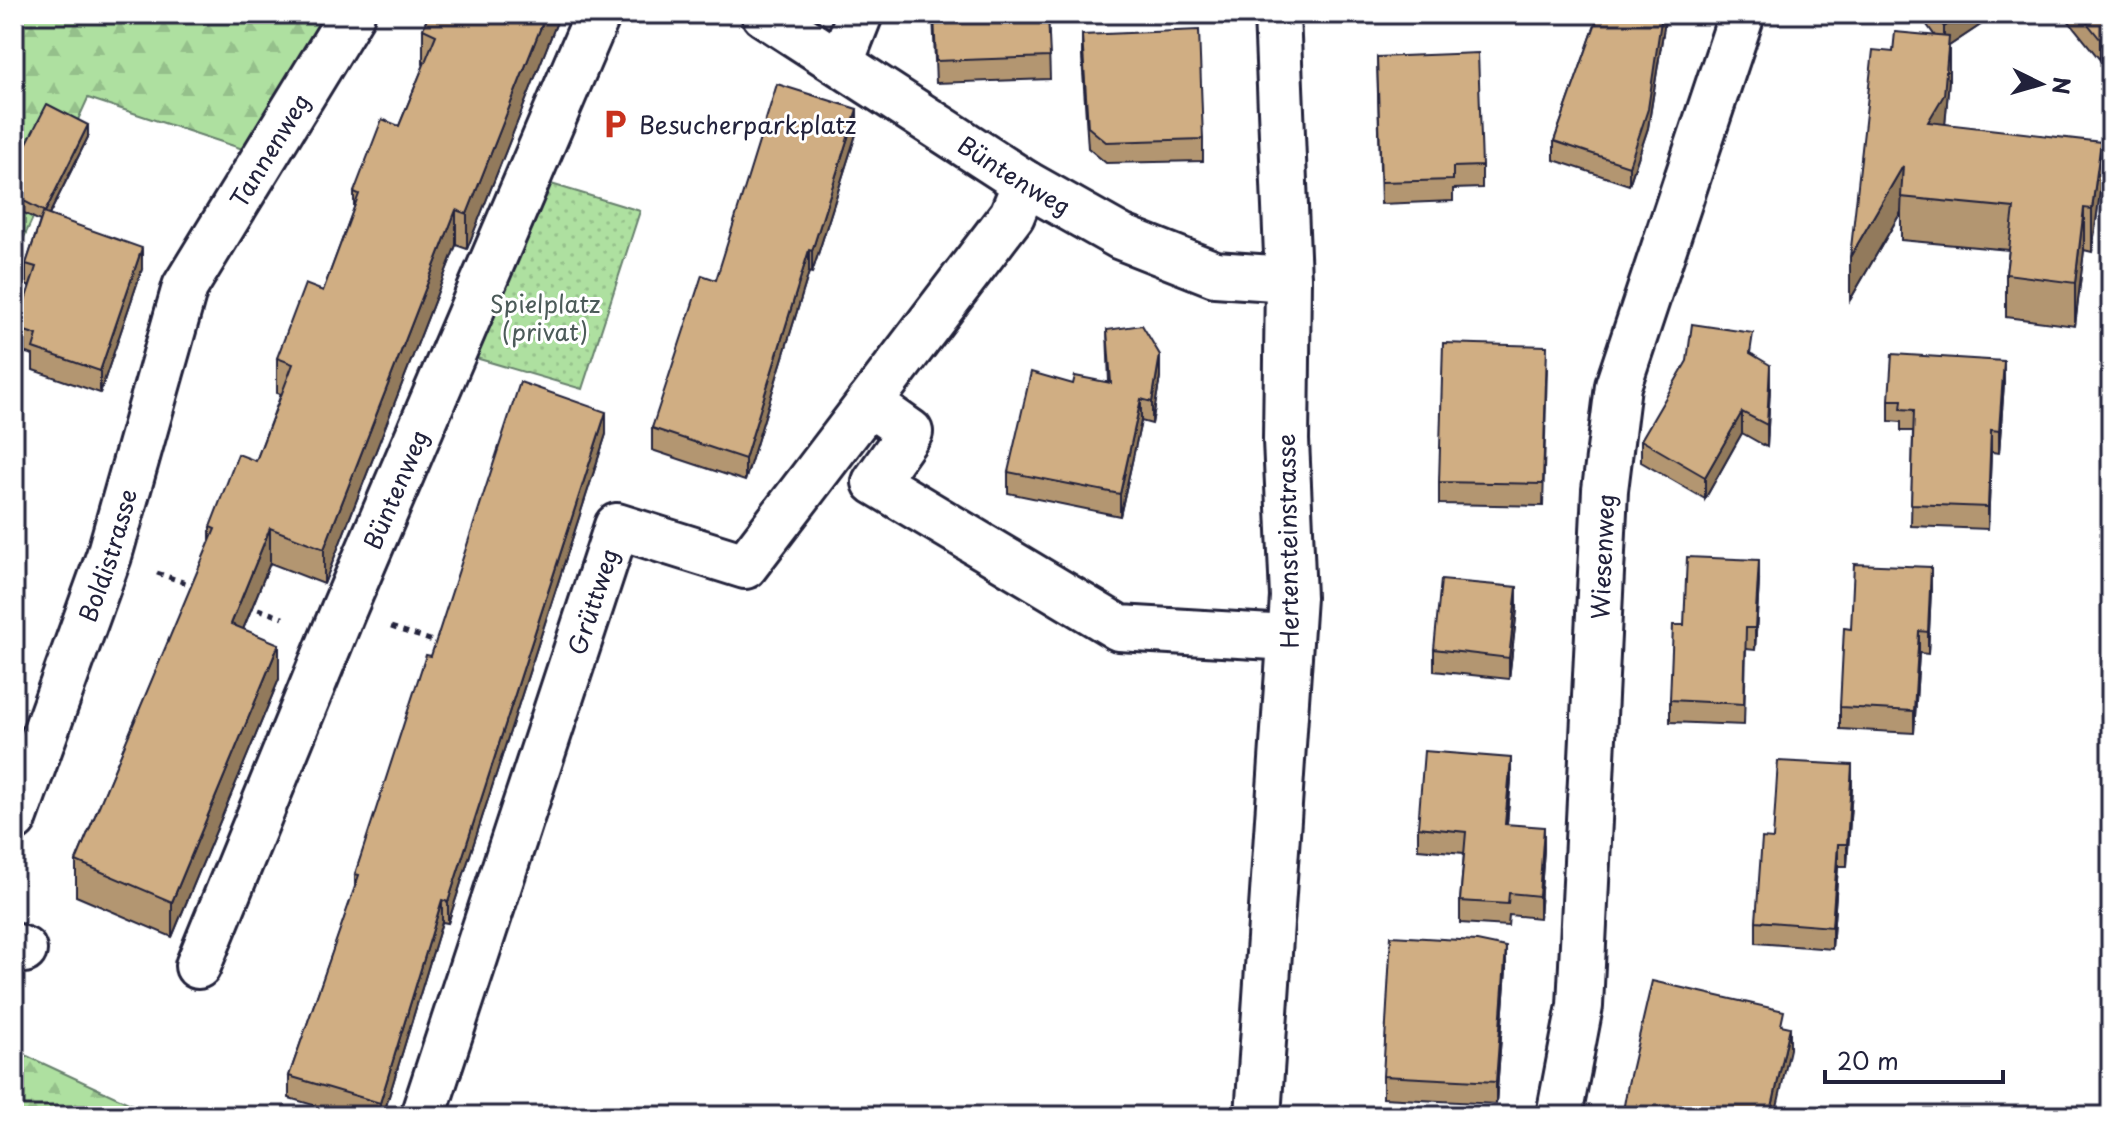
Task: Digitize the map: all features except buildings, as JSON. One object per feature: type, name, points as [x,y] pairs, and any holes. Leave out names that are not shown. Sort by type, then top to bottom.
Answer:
[{"type":"street","name":"Tannenweg","points":[[185,287],[352,14]]},
{"type":"street","name":"Büntenweg","points":[[198,966],[338,623],[598,14]]},
{"type":"street","name":"Büntenweg","points":[[764,14],[1025,183],[1121,237],[1215,274],[1288,279]]},
{"type":"street","points":[[841,62],[860,14]]},
{"type":"street","name":"Hertensteinstrasse","points":[[1258,1116],[1293,597],[1286,440],[1288,279],[1277,14]]},
{"type":"street","name":"Wiesenweg","points":[[1559,1116],[1580,1006],[1605,490],[1618,386],[1742,14]]},
{"type":"street","name":"Grüttweg","points":[[423,1116],[617,526],[745,566],[1012,215],[1025,183]]},
{"type":"street","name":"Boldistrasse","points":[[14,819],[109,556],[185,287]]},
{"type":"street","points":[[869,403],[910,432],[875,482],[1119,628],[1290,638]]},
{"type":"path","points":[[109,556],[199,588]]},
{"type":"path","points":[[243,604],[447,646]]},
{"type":"green space","points":[[14,14],[331,14],[249,151],[88,98],[14,259]]},
{"type":"green space","name":"Spielplatz (privat)","points":[[538,180],[640,211],[582,389],[469,356]]},
{"type":"green space","points":[[14,1050],[135,1106],[139,1116],[14,1116]]},
{"type":"place","name":"Besucherparkplatz","points":[[615,124]]}]
